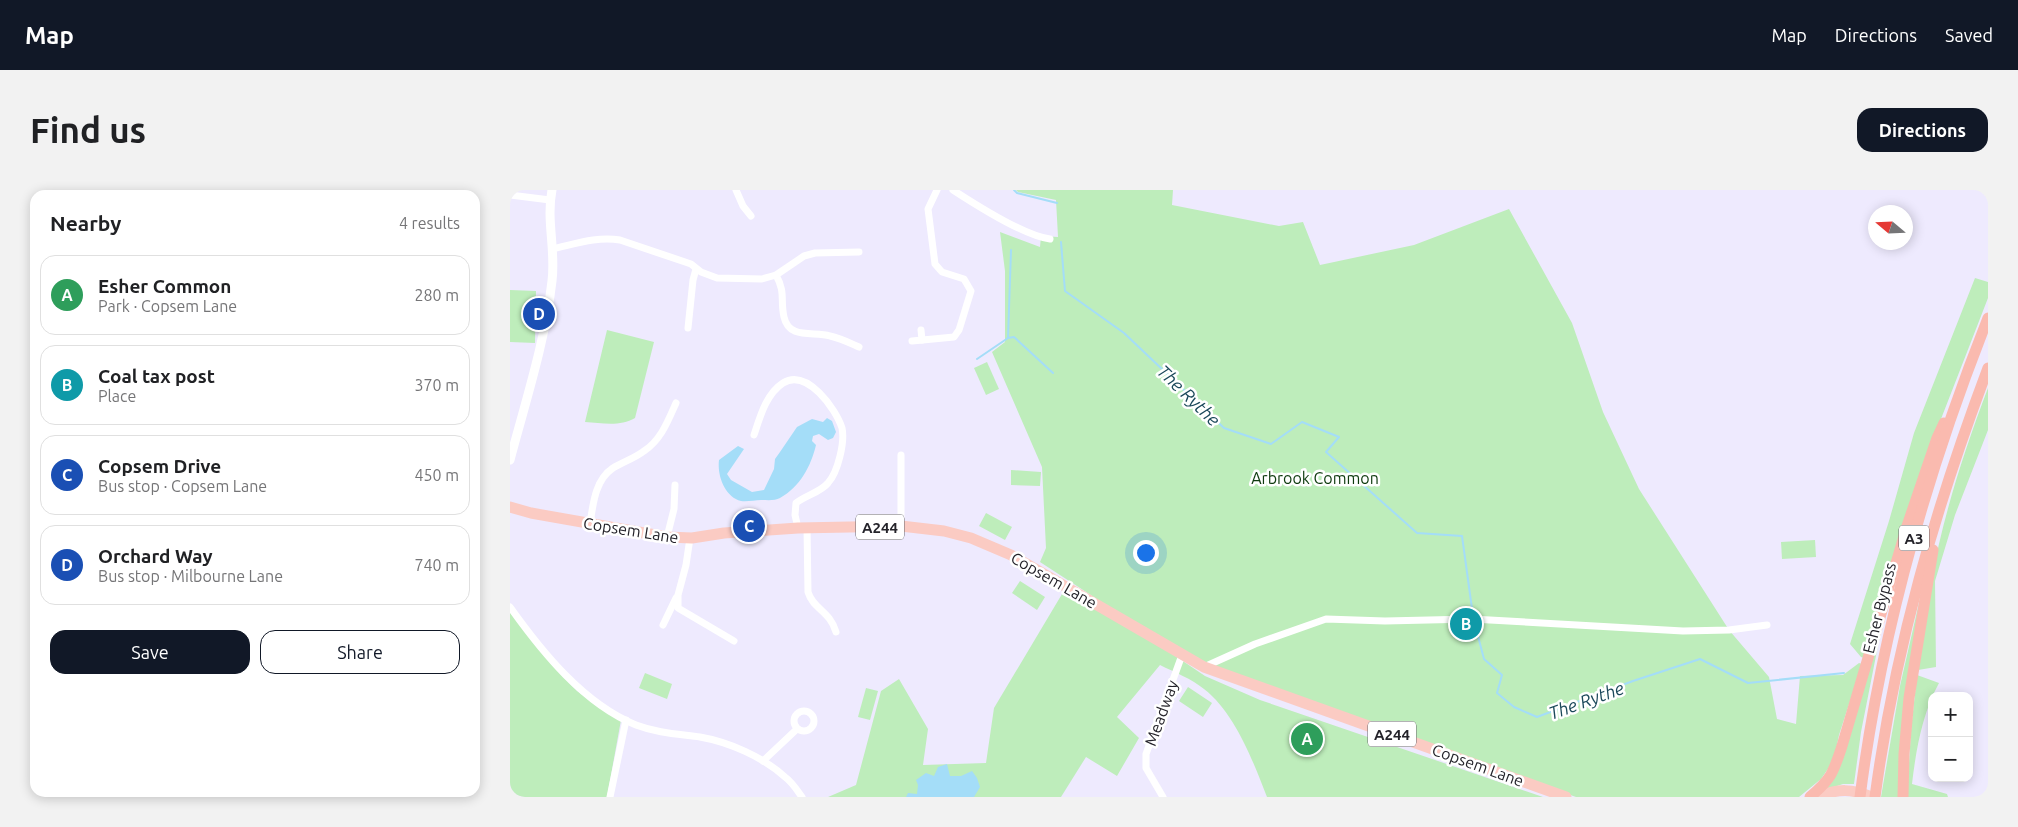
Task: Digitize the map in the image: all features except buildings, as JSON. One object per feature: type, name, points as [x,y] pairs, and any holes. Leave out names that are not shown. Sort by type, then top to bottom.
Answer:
[{"type":"highway","name":"Esher Bypass","points":[[1860,797],[1880,674],[1904,571],[1960,392],[1988,318]]},
{"type":"highway","name":"Esher Bypass","points":[[1873,797],[1898,661],[1926,548],[1964,430],[1988,368]]},
{"type":"highway","points":[[1810,797],[1823,787],[1834,770],[1853,712],[1907,526],[1937,438],[1960,392]]},
{"type":"highway","points":[[1903,797],[1904,754],[1909,698],[1924,597],[1933,547],[1964,430]]},
{"type":"main road","name":"Copsem Lane","points":[[510,507],[530,513],[668,537],[690,538],[724,533],[803,528],[901,526],[944,531],[971,538],[1008,554],[1204,667],[1566,797]]},
{"type":"main road","points":[[1819,797],[1827,793],[1846,790],[1873,797]]},
{"type":"street","points":[[510,460],[513,435],[540,355],[552,283],[554,265],[549,221],[552,190]]},
{"type":"street","points":[[736,190],[743,206],[752,216]]},
{"type":"street","points":[[912,341],[944,338],[957,334],[971,296],[969,286],[964,279],[942,272],[935,264],[928,209],[937,190]]},
{"type":"street","points":[[953,190],[1020,229],[1038,238],[1050,239]]},
{"type":"street","points":[[510,195],[550,200]]},
{"type":"street","points":[[552,249],[609,238],[677,259],[690,264],[710,276],[724,280],[762,279],[776,275],[810,255],[859,252]]},
{"type":"street","points":[[688,328],[696,269]]},
{"type":"street","points":[[776,275],[783,290],[784,317],[787,325],[799,333],[829,335],[859,347]]},
{"type":"street","points":[[921,330],[922,340]]},
{"type":"street","points":[[754,435],[768,400],[784,382],[796,379],[808,384],[820,393],[835,411],[842,430],[843,447],[829,483],[796,503],[794,515],[803,528],[810,600],[833,621],[836,632]]},
{"type":"street","points":[[590,524],[595,494],[604,477],[612,469],[650,447],[663,431],[676,403]]},
{"type":"street","points":[[901,455],[901,526]]},
{"type":"street","points":[[668,537],[674,509],[675,486]]},
{"type":"street","points":[[663,625],[678,595],[686,565],[690,538]]},
{"type":"street","points":[[678,595],[678,608],[734,641]]},
{"type":"street","points":[[510,608],[545,652],[570,679],[593,698],[626,720],[657,731],[701,738],[723,744],[763,761],[787,778],[802,797]]},
{"type":"street","points":[[1204,667],[1255,644],[1326,619],[1385,621],[1474,620],[1682,631],[1729,630],[1767,625]]},
{"type":"street","name":"Meadway","points":[[1163,797],[1146,768],[1146,754],[1182,655]]},
{"type":"street","points":[[610,797],[626,720]]},
{"type":"street","points":[[763,761],[796,729]]},
{"type":"green space","name":"Arbrook Common","points":[[1016,190],[1173,190],[1172,205],[1279,226],[1303,222],[1320,265],[1414,245],[1509,209],[1572,323],[1603,412],[1639,489],[1729,630],[1769,677],[1777,719],[1796,724],[1800,676],[1843,675],[1859,663],[1862,664],[1839,735],[1834,760],[1821,779],[1799,797],[1576,797],[1230,674],[1163,642],[1040,562],[1046,548],[1042,467],[992,352],[1005,342],[1005,271],[1000,232],[1040,247],[1041,236],[1058,237],[1056,200]]},
{"type":"green space","points":[[1975,278],[1988,282],[1988,298],[1934,437],[1864,658],[1850,644],[1889,521],[1914,433]]},
{"type":"green space","points":[[510,290],[536,291],[535,343],[510,342]]},
{"type":"green space","points":[[607,330],[654,342],[635,418],[623,423],[585,422]]},
{"type":"green space","points":[[987,362],[999,389],[986,395],[974,368]]},
{"type":"green space","points":[[1988,388],[1988,430],[1955,515],[1935,581],[1936,667],[1918,670],[1927,605],[1948,508]]},
{"type":"green space","points":[[1011,470],[1041,472],[1040,486],[1011,485]]},
{"type":"green space","points":[[986,513],[1012,527],[1005,540],[979,526]]},
{"type":"green space","points":[[1815,540],[1816,557],[1782,559],[1781,542]]},
{"type":"green space","points":[[1020,581],[1045,597],[1037,610],[1012,593]]},
{"type":"green space","points":[[1065,589],[1168,651],[1205,676],[1260,700],[1543,797],[1267,797],[1242,738],[1225,711],[1199,685],[1160,665],[1117,717],[1139,738],[1117,776],[1086,757],[1061,797],[828,797],[856,785],[881,691],[899,679],[928,729],[923,765],[986,763],[994,708]]},
{"type":"green space","points":[[1921,594],[1900,797],[1881,797],[1900,686]]},
{"type":"green space","points":[[510,612],[554,667],[577,691],[621,720],[607,797],[510,797]]},
{"type":"green space","points":[[1884,615],[1861,732],[1854,784],[1843,784],[1825,790]]},
{"type":"green space","points":[[645,673],[672,684],[667,699],[639,688]]},
{"type":"green space","points":[[1917,675],[1939,683],[1934,692],[1928,692],[1928,707],[1921,732],[1912,784],[1947,794],[1948,797],[1907,797]]},
{"type":"green space","points":[[1188,687],[1212,703],[1203,717],[1179,701]]},
{"type":"green space","points":[[866,688],[878,691],[870,720],[858,717]]},
{"type":"water","points":[[827,418],[832,421],[836,432],[833,438],[828,440],[819,434],[813,436],[812,441],[816,445],[808,468],[799,482],[780,498],[776,500],[741,501],[735,499],[726,490],[719,473],[719,460],[738,446],[744,449],[727,474],[731,480],[752,492],[764,490],[774,469],[775,459],[797,427],[812,419],[823,422]]},
{"type":"water","points":[[947,764],[950,776],[961,776],[972,771],[980,787],[974,797],[906,797],[908,793],[917,794],[918,785],[916,780],[926,773],[934,776],[938,767]]},
{"type":"waterway","points":[[1014,190],[1017,193],[1057,203]]},
{"type":"waterway","name":"The Rythe","points":[[1061,242],[1065,291],[1124,333],[1224,428],[1271,444],[1302,422],[1339,437],[1326,452],[1417,533],[1462,536],[1473,616]]},
{"type":"waterway","points":[[1008,338],[1011,250]]},
{"type":"waterway","points":[[977,359],[1008,338],[1014,337],[1053,373]]},
{"type":"waterway","name":"The Rythe","points":[[1474,621],[1484,659],[1502,675],[1497,693],[1514,707],[1537,717],[1633,681],[1700,659],[1748,683],[1844,673]]},
{"type":"place","name":"Orchard Way","points":[[539,314]]},
{"type":"place","name":"Copsem Drive","points":[[749,526]]},
{"type":"place","name":"Coal tax post","points":[[1466,624]]},
{"type":"place","name":"Esher Common","points":[[1307,739]]}]
